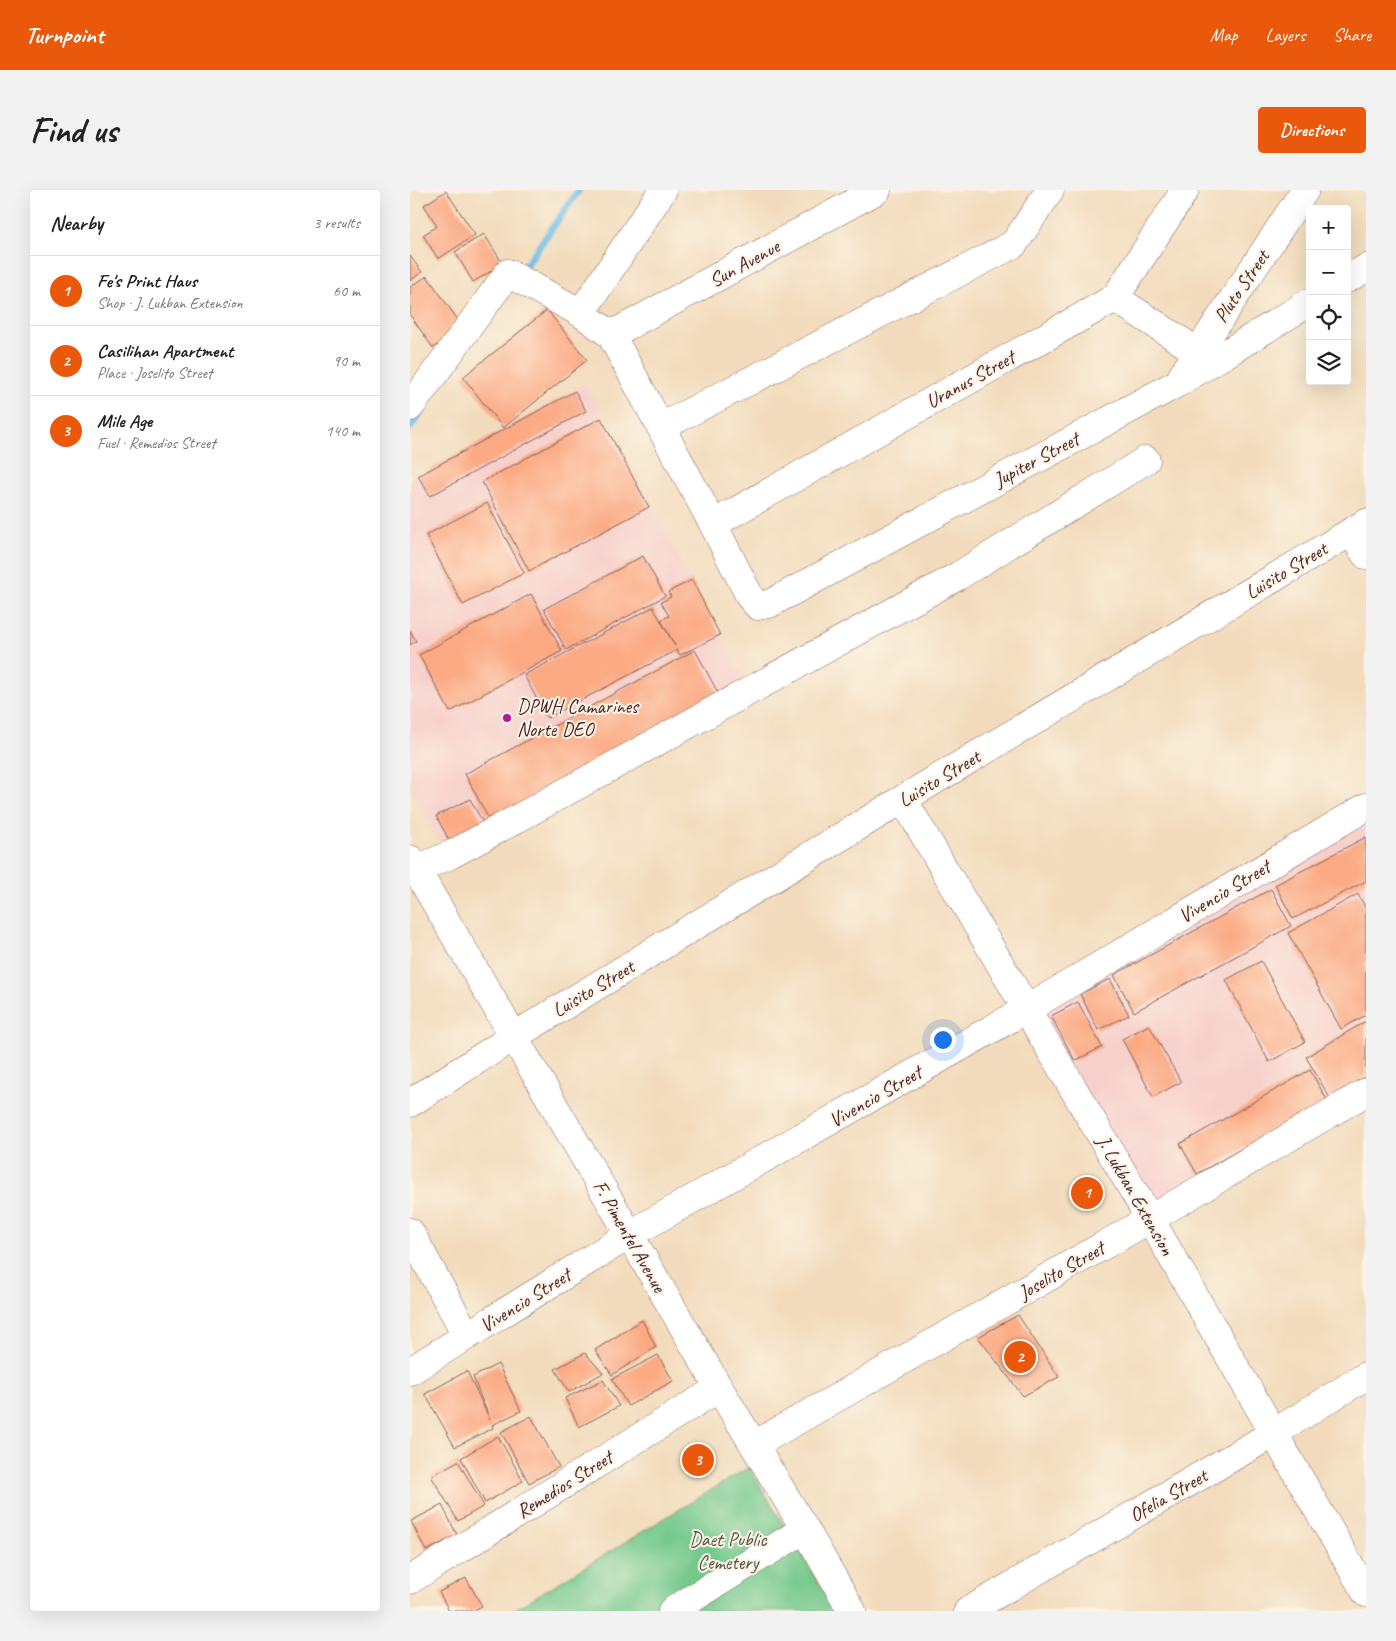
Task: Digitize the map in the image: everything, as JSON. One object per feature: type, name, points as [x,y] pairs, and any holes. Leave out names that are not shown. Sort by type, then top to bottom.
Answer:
[{"type":"street","points":[[581,313],[663,190]]},
{"type":"street","name":"Sun Avenue","points":[[611,335],[877,190]]},
{"type":"street","points":[[661,427],[1014,244],[1050,190]]},
{"type":"street","name":"Uranus Street","points":[[713,524],[1115,298],[1185,190]]},
{"type":"street","name":"Pluto Street","points":[[1178,383],[1305,190]]},
{"type":"street","points":[[1351,277],[1366,268]]},
{"type":"street","points":[[410,407],[508,273],[581,313],[611,335],[713,524]]},
{"type":"street","points":[[1115,298],[1198,352]]},
{"type":"street","name":"Jupiter Street","points":[[713,524],[750,597],[758,606],[769,604],[1178,383],[1306,304]]},
{"type":"street","points":[[412,867],[450,855],[958,576],[1146,460]]},
{"type":"street","points":[[1359,527],[1366,555]]},
{"type":"street","name":"Luisito Street","points":[[410,1103],[513,1037],[903,800],[1359,527]]},
{"type":"street","name":"J. Lukban Extension","points":[[903,800],[1364,1585]]},
{"type":"street","name":"Vivencio Street","points":[[410,1370],[629,1235],[1027,1009],[1366,806]]},
{"type":"street","name":"F. Pimentel Avenue","points":[[412,867],[852,1611]]},
{"type":"street","name":"Joselito Street","points":[[754,1445],[1150,1219],[1366,1092]]},
{"type":"street","points":[[410,1232],[467,1336]]},
{"type":"street","name":"Ofelia Street","points":[[968,1611],[1274,1433],[1366,1376]]},
{"type":"street","name":"Remedios Street","points":[[410,1580],[719,1388]]},
{"type":"street","points":[[672,1611],[805,1529]]},
{"type":"shaded area","points":[[585,383],[748,686],[446,854],[410,789],[410,479]]},
{"type":"shaded area","points":[[1366,819],[1366,1083],[1153,1205],[1039,1007]]},
{"type":"green space","name":"Daet Public Cemetery","points":[[749,1467],[834,1609],[831,1611],[512,1611]]},
{"type":"building","points":[[446,191],[475,235],[438,259],[423,235],[437,226],[424,205]]},
{"type":"building","points":[[484,234],[503,264],[473,282],[455,252]]},
{"type":"building","points":[[410,256],[422,272],[410,281]]},
{"type":"building","points":[[427,276],[463,327],[433,348],[410,315],[410,287]]},
{"type":"building","points":[[547,310],[587,360],[503,428],[463,377]]},
{"type":"building","points":[[575,391],[586,411],[430,496],[418,476]]},
{"type":"building","points":[[601,418],[649,507],[529,571],[482,482]]},
{"type":"building","points":[[487,503],[524,573],[463,605],[426,535]]},
{"type":"building","points":[[643,556],[665,596],[566,650],[544,609]]},
{"type":"building","points":[[692,580],[720,635],[680,655],[677,650],[547,718],[524,675],[653,607],[675,646],[661,620],[669,616],[661,602],[671,597],[668,592]]},
{"type":"building","points":[[531,594],[562,651],[450,712],[419,655]]},
{"type":"building","points":[[410,630],[416,641],[410,645]]},
{"type":"building","points":[[695,650],[723,702],[493,827],[465,774]]},
{"type":"building","points":[[470,799],[485,826],[451,844],[436,816]]},
{"type":"building","points":[[1366,837],[1366,881],[1293,919],[1275,885]]},
{"type":"building","points":[[1271,889],[1291,926],[1134,1012],[1114,975]]},
{"type":"building","points":[[1358,894],[1366,909],[1366,1015],[1341,1029],[1288,933]]},
{"type":"building","points":[[1261,961],[1305,1042],[1269,1062],[1226,980]]},
{"type":"building","points":[[1110,979],[1129,1015],[1098,1030],[1080,994]]},
{"type":"building","points":[[1078,1002],[1102,1047],[1075,1061],[1051,1016]]},
{"type":"building","points":[[1366,1021],[1366,1076],[1330,1098],[1306,1057]]},
{"type":"building","points":[[1149,1025],[1181,1082],[1153,1097],[1122,1039]]},
{"type":"building","points":[[1310,1070],[1327,1100],[1197,1174],[1180,1144]]},
{"type":"building","points":[[1018,1315],[1059,1377],[1023,1396],[978,1337]]},
{"type":"building","points":[[642,1320],[656,1347],[612,1375],[595,1350]]},
{"type":"building","points":[[585,1353],[603,1373],[569,1392],[555,1369]]},
{"type":"building","points":[[658,1355],[673,1381],[628,1406],[612,1379]]},
{"type":"building","points":[[498,1364],[521,1411],[492,1425],[493,1428],[455,1447],[425,1394],[467,1371],[490,1420],[473,1377]]},
{"type":"building","points":[[603,1380],[619,1406],[579,1427],[565,1398]]},
{"type":"building","points":[[531,1416],[559,1467],[529,1483],[501,1432]]},
{"type":"building","points":[[498,1436],[523,1481],[485,1503],[461,1458]]},
{"type":"building","points":[[458,1461],[484,1506],[458,1521],[431,1476]]},
{"type":"building","points":[[442,1505],[457,1535],[426,1551],[411,1521]]},
{"type":"building","points":[[466,1578],[482,1606],[472,1611],[449,1611],[439,1592]]},
{"type":"waterway","points":[[523,269],[579,190]]},
{"type":"waterway","points":[[410,428],[421,412]]},
{"type":"place","name":"DPWH Camarines Norte DEO","points":[[507,718]]},
{"type":"place","name":"Fe's Print Haus","points":[[1087,1193]]},
{"type":"place","name":"Casilihan Apartment","points":[[1020,1357]]},
{"type":"place","name":"Mile Age","points":[[698,1460]]}]
